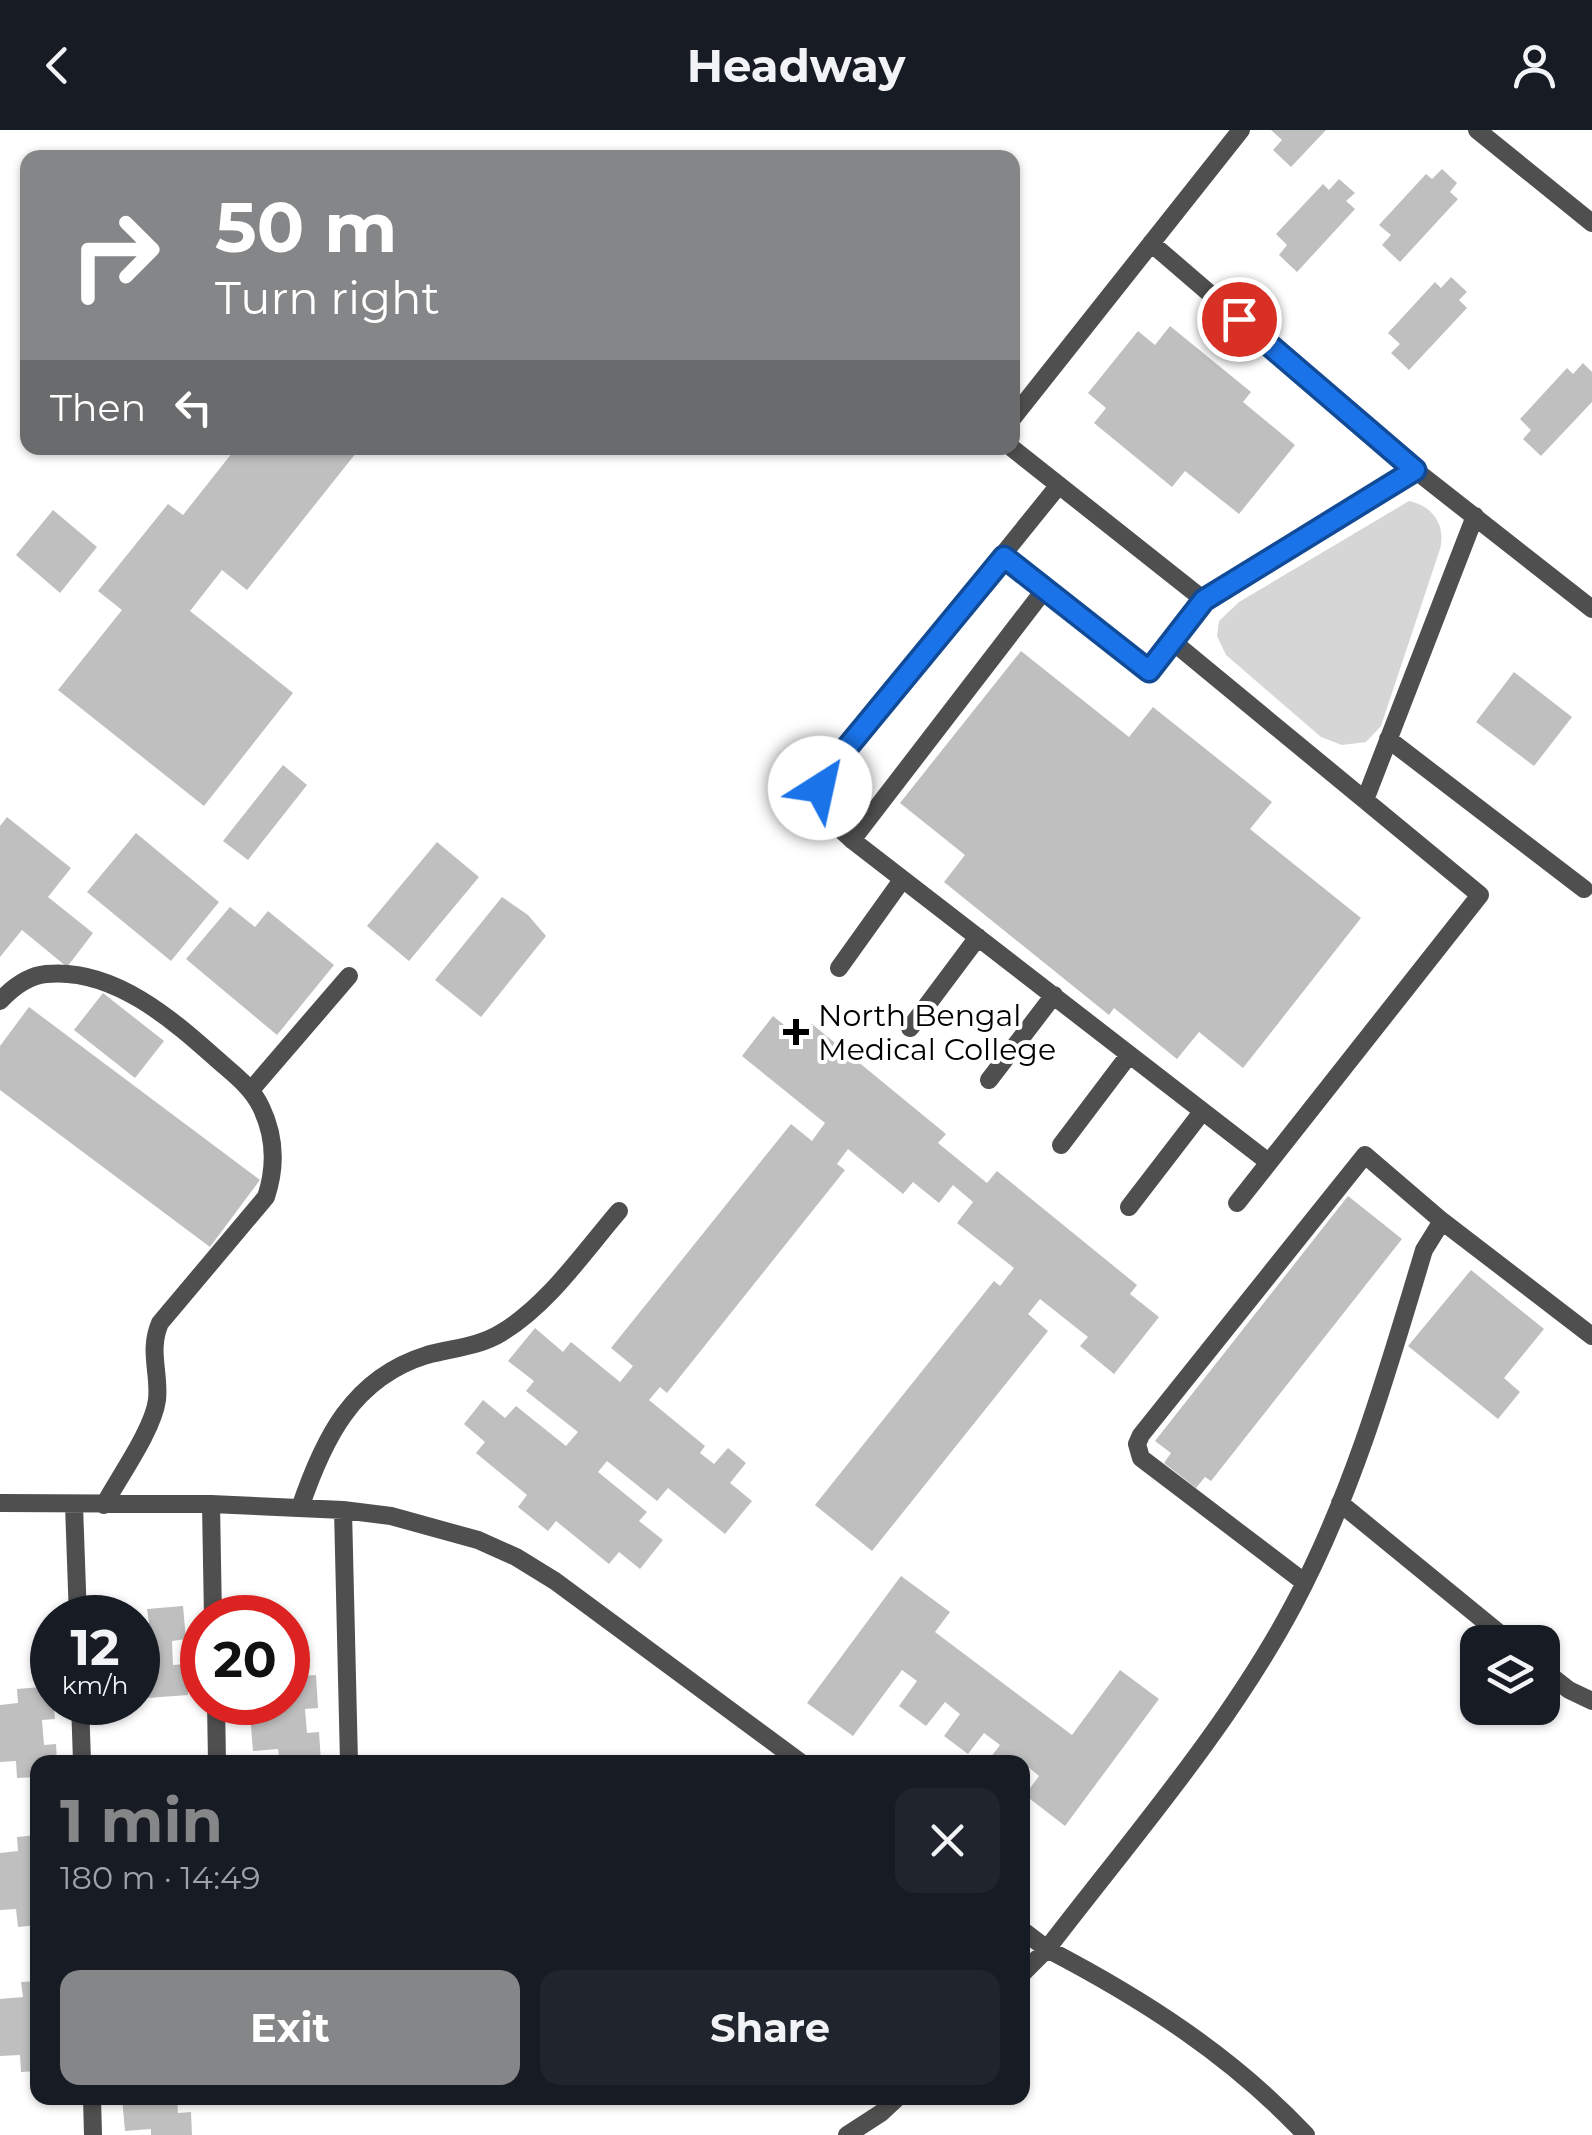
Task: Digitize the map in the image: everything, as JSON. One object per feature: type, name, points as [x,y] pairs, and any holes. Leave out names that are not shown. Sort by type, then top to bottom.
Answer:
[{"type":"lane","points":[[1020,409],[1241,130]]},
{"type":"lane","points":[[1477,130],[1592,223]]},
{"type":"lane","points":[[1150,243],[1415,470],[1592,609]]},
{"type":"lane","points":[[1020,454],[1204,600]]},
{"type":"lane","points":[[1004,557],[1149,671],[1204,600],[1415,470]]},
{"type":"lane","points":[[1059,486],[822,778],[820,788],[828,810],[852,840],[1267,1161]]},
{"type":"lane","points":[[1365,800],[1475,516]]},
{"type":"lane","points":[[852,840],[1045,589]]},
{"type":"lane","points":[[1172,642],[1480,895],[1267,1161],[1238,1203]]},
{"type":"lane","points":[[1388,739],[1584,888]]},
{"type":"lane","points":[[839,968],[902,880]]},
{"type":"lane","points":[[910,1028],[978,937]]},
{"type":"lane","points":[[0,1001],[12,988],[45,974],[98,982],[132,995],[173,1019],[251,1090],[270,1132],[274,1158],[266,1197],[160,1323],[153,1344],[157,1390],[153,1414],[104,1504]]},
{"type":"lane","points":[[251,1090],[348,976]]},
{"type":"lane","points":[[990,1080],[1054,995]]},
{"type":"lane","points":[[1061,1145],[1129,1055]]},
{"type":"lane","points":[[1129,1207],[1202,1112]]},
{"type":"lane","points":[[1304,1582],[1142,1458],[1138,1438],[1365,1155],[1442,1221],[1592,1336]]},
{"type":"lane","points":[[300,1508],[331,1430],[370,1388],[414,1360],[500,1334],[549,1293],[618,1212]]},
{"type":"lane","points":[[1030,1966],[1047,1949],[1242,1688],[1304,1582],[1340,1503],[1424,1250],[1442,1221]]},
{"type":"lane","points":[[0,1503],[210,1504],[343,1510],[437,1526],[516,1557],[599,1612],[791,1755]]},
{"type":"lane","points":[[1340,1503],[1489,1625]]},
{"type":"lane","points":[[210,1504],[213,1595]]},
{"type":"lane","points":[[74,1505],[77,1595]]},
{"type":"lane","points":[[343,1510],[349,1755]]},
{"type":"lane","points":[[1560,1683],[1592,1701]]},
{"type":"lane","points":[[81,1725],[82,1755]]},
{"type":"lane","points":[[216,1725],[217,1755]]},
{"type":"lane","points":[[1030,1936],[1047,1949],[1127,1990],[1181,2028],[1261,2087],[1306,2135]]},
{"type":"lane","points":[[92,2105],[94,2135]]},
{"type":"lane","points":[[847,2135],[890,2105]]},
{"type":"shaded area","points":[[1409,501],[1425,507],[1436,518],[1441,532],[1440,549],[1381,726],[1366,742],[1342,745],[1321,737],[1226,655],[1217,636],[1219,621],[1239,602]]},
{"type":"building","points":[[1271,130],[1326,130],[1291,167],[1273,150],[1282,140]]},
{"type":"building","points":[[1442,169],[1457,183],[1450,192],[1458,199],[1400,262],[1382,245],[1391,235],[1379,225],[1426,174],[1432,179]]},
{"type":"building","points":[[1339,179],[1355,193],[1346,201],[1355,209],[1297,272],[1279,255],[1287,245],[1276,234],[1323,184],[1329,190]]},
{"type":"building","points":[[1451,277],[1467,292],[1459,300],[1467,308],[1409,370],[1391,353],[1400,344],[1388,333],[1435,282],[1441,288]]},
{"type":"building","points":[[1170,326],[1251,392],[1243,402],[1295,445],[1239,514],[1185,471],[1172,487],[1094,423],[1106,408],[1088,393],[1138,331],[1155,345]]},
{"type":"building","points":[[1583,363],[1592,372],[1592,402],[1541,456],[1523,439],[1531,430],[1520,419],[1567,368],[1573,374]]},
{"type":"building","points":[[230,455],[354,455],[247,590],[222,570],[190,611],[293,693],[204,806],[58,690],[122,610],[98,591],[168,504],[183,515]]},
{"type":"building","points":[[53,510],[97,547],[60,593],[16,555]]},
{"type":"building","points":[[1021,651],[1129,737],[1153,707],[1272,802],[1250,829],[1361,918],[1243,1068],[1199,1032],[1177,1059],[1114,1008],[1109,1015],[944,882],[965,855],[900,803]]},
{"type":"building","points":[[1514,672],[1572,717],[1534,766],[1476,722]]},
{"type":"building","points":[[283,765],[307,785],[248,860],[223,841]]},
{"type":"building","points":[[7,817],[71,868],[48,897],[93,933],[67,967],[22,930],[0,957],[0,826]]},
{"type":"building","points":[[136,833],[219,902],[171,961],[87,892]]},
{"type":"building","points":[[437,842],[479,877],[409,961],[367,926]]},
{"type":"building","points":[[502,897],[528,915],[546,936],[481,1017],[435,980]]},
{"type":"building","points":[[230,907],[255,927],[268,911],[334,965],[277,1035],[186,959]]},
{"type":"building","points":[[103,993],[164,1041],[135,1078],[74,1030]]},
{"type":"building","points":[[29,1007],[260,1180],[210,1247],[0,1090],[0,1046]]},
{"type":"building","points":[[773,1016],[800,1038],[812,1024],[946,1134],[938,1143],[987,1183],[997,1171],[1137,1285],[1130,1294],[1159,1317],[1114,1374],[1080,1346],[1088,1337],[1040,1299],[1028,1314],[1048,1331],[872,1551],[815,1505],[994,1281],[1000,1286],[1014,1268],[957,1223],[973,1202],[953,1185],[939,1203],[913,1182],[903,1194],[848,1149],[837,1164],[845,1170],[667,1393],[660,1387],[649,1400],[705,1446],[700,1453],[714,1464],[728,1448],[746,1463],[730,1483],[752,1501],[725,1534],[668,1488],[657,1501],[607,1461],[598,1472],[647,1512],[639,1521],[663,1540],[640,1569],[619,1552],[609,1564],[556,1521],[548,1531],[518,1507],[527,1495],[476,1453],[485,1442],[464,1424],[483,1400],[505,1418],[516,1406],[566,1446],[578,1432],[526,1391],[534,1381],[508,1361],[535,1328],[563,1352],[571,1342],[620,1382],[633,1366],[611,1348],[791,1124],[812,1141],[825,1123],[742,1056]]},
{"type":"building","points":[[1348,1196],[1402,1239],[1211,1481],[1205,1477],[1196,1488],[1164,1463],[1171,1453],[1155,1441]]},
{"type":"building","points":[[1471,1270],[1544,1329],[1504,1378],[1520,1392],[1498,1419],[1408,1346]]},
{"type":"building","points":[[901,1576],[950,1612],[935,1632],[1072,1735],[1120,1670],[1159,1699],[1065,1826],[1030,1799],[1030,1788],[1039,1776],[1030,1769],[1030,1755],[992,1755],[1000,1745],[984,1733],[968,1754],[944,1736],[960,1714],[945,1702],[926,1726],[899,1706],[917,1681],[902,1670],[853,1736],[807,1703]]},
{"type":"building","points":[[180,1606],[180,1640],[172,1641],[173,1665],[180,1664],[180,1696],[160,1697],[160,1608]]},
{"type":"building","points":[[310,1675],[316,1675],[318,1708],[310,1709]]},
{"type":"building","points":[[30,1688],[30,1725],[42,1725],[44,1745],[56,1744],[57,1755],[30,1755],[30,1777],[17,1778],[16,1761],[0,1762],[0,1705],[18,1703],[17,1689]]},
{"type":"building","points":[[251,1725],[306,1725],[307,1733],[319,1732],[321,1755],[279,1755],[278,1749],[253,1751]]},
{"type":"building","points":[[30,1836],[30,1926],[18,1927],[16,1909],[0,1910],[0,1853],[18,1851],[17,1837]]},
{"type":"building","points":[[30,1981],[30,2071],[21,2072],[20,2055],[0,2056],[0,1999],[23,1997],[21,1982]]},
{"type":"building","points":[[123,2105],[177,2105],[178,2113],[191,2112],[192,2135],[151,2135],[151,2129],[125,2131]]},
{"type":"place","name":"North Bengal Medical College","points":[[796,1032]]},
{"type":"route","points":[[820,788],[822,778],[1004,557],[1149,671],[1204,600],[1415,470],[1239,319]]}]
